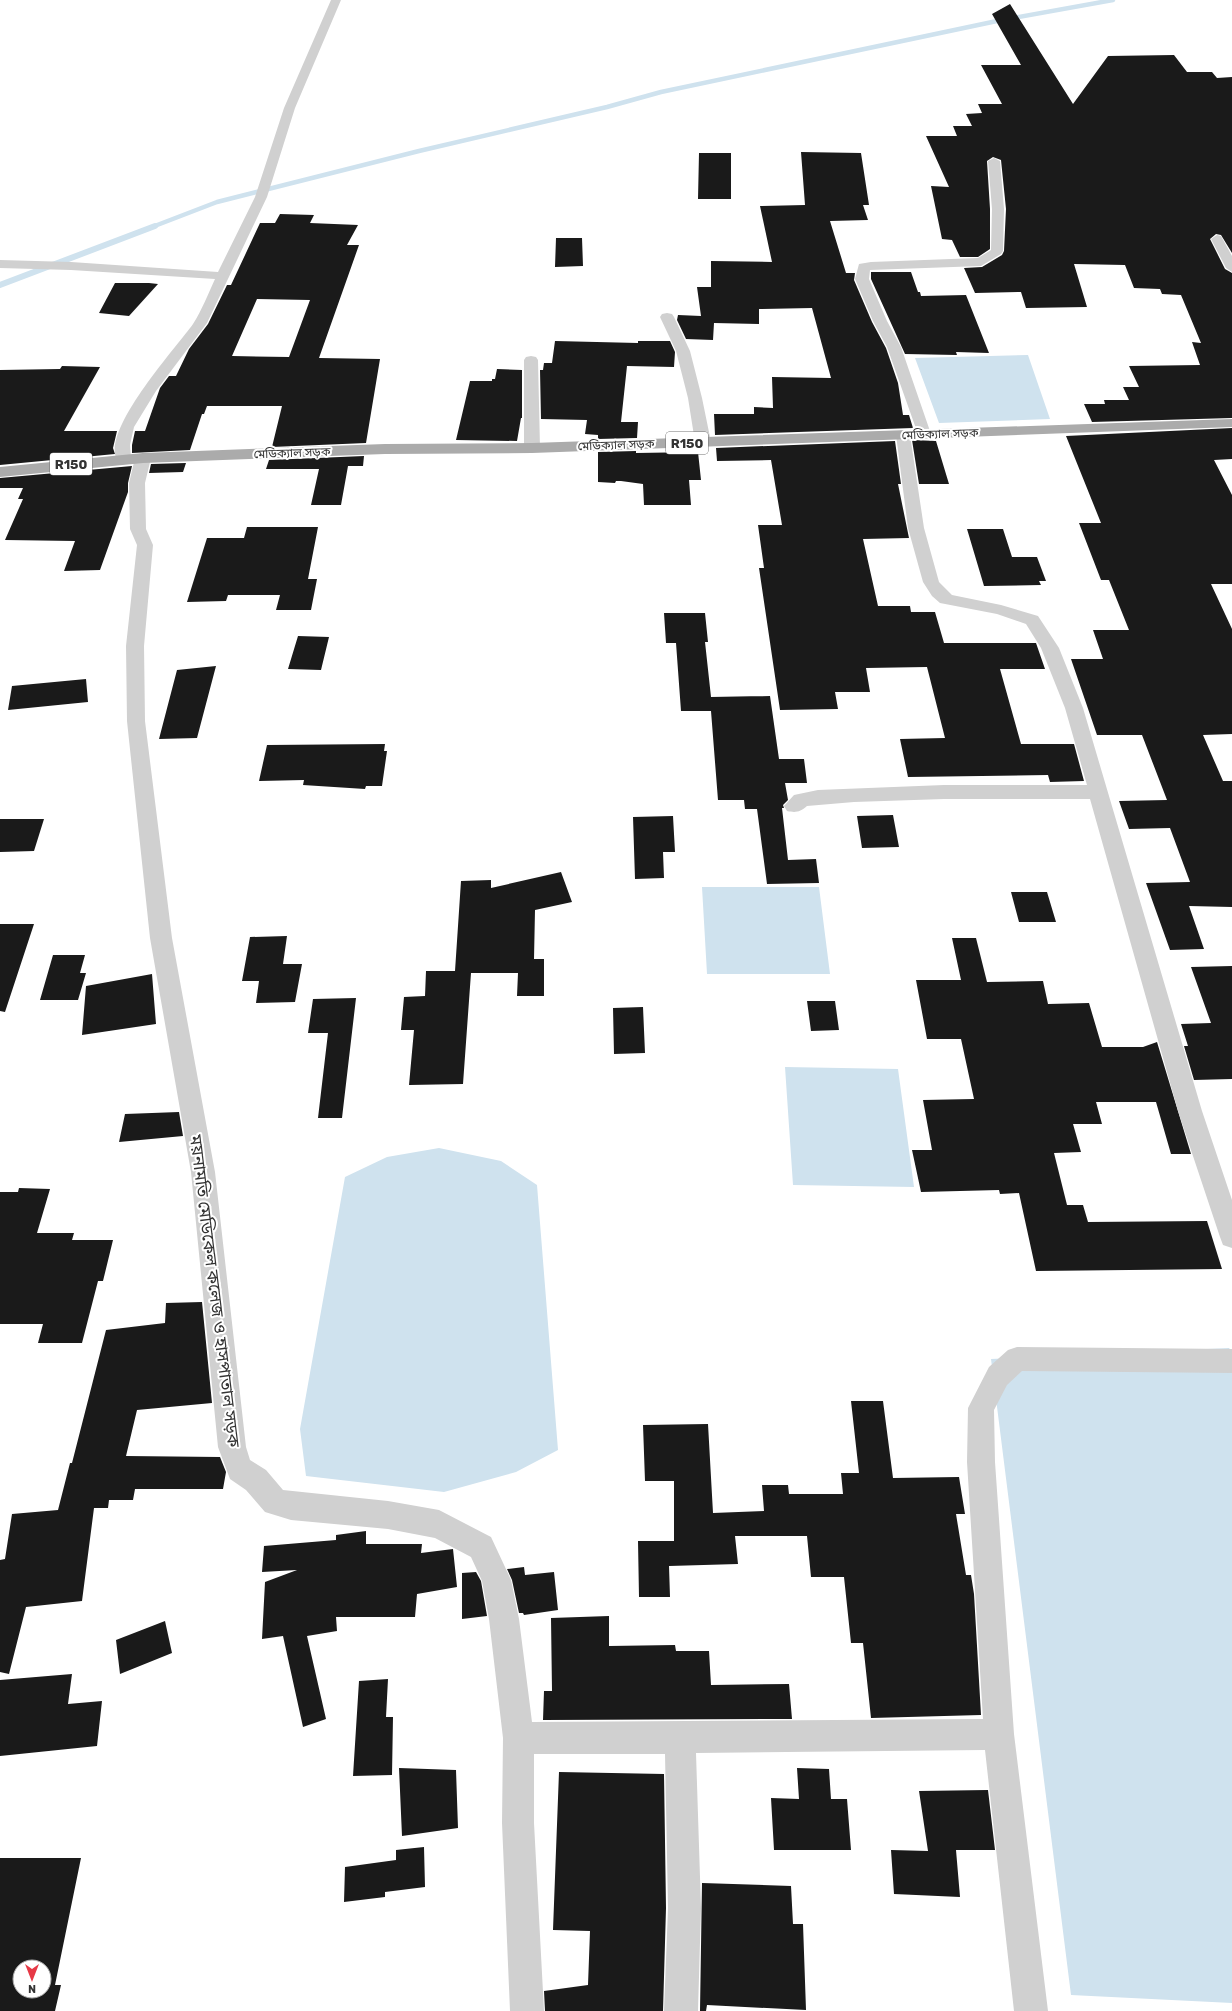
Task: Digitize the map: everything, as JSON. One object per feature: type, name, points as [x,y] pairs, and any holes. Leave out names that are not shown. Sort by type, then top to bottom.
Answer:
[{"type":"main road","name":"মেডিক্যাল সড়ক","points":[[0,472],[142,458],[385,449],[532,448],[1232,423]]},
{"type":"street","points":[[123,459],[122,445],[127,427],[149,390],[200,323],[261,197],[269,177],[284,124],[324,33],[336,0]]},
{"type":"street","points":[[924,434],[894,347],[880,321],[862,279],[863,270],[864,267],[871,266],[981,262],[997,251],[998,209],[994,161]]},
{"type":"street","points":[[1217,240],[1232,268]]},
{"type":"street","points":[[0,264],[71,266],[223,276]]},
{"type":"street","points":[[667,317],[683,351],[695,398],[703,442]]},
{"type":"street","points":[[531,360],[532,448]]},
{"type":"street","points":[[903,435],[916,528],[931,582],[938,592],[946,599],[1001,610],[1032,620],[1050,648],[1074,708],[1190,1111],[1232,1237]]},
{"type":"street","name":"ময়নামতি মেডিকেল কলেজ ও হাসপাতাল সড়ক","points":[[142,458],[136,483],[138,529],[145,544],[135,646],[136,720],[161,938],[203,1172],[232,1447],[240,1468],[256,1480],[275,1502],[291,1506],[388,1515],[439,1524],[481,1547],[496,1580],[501,1603],[519,1738],[518,1823],[527,2011]]},
{"type":"street","points":[[794,806],[801,800],[818,797],[854,795],[944,792],[1097,792]]},
{"type":"street","points":[[1031,2011],[999,1734],[981,1462],[981,1408],[998,1376],[1017,1359],[1232,1361]]},
{"type":"street","points":[[519,1738],[680,1738],[999,1734]]},
{"type":"street","points":[[680,1738],[684,1960],[681,2011]]},
{"type":"water","points":[[1028,355],[1050,419],[939,423],[915,358]]},
{"type":"water","points":[[702,887],[819,887],[830,974],[707,974]]},
{"type":"water","points":[[785,1067],[898,1069],[914,1187],[793,1185]]},
{"type":"water","points":[[439,1148],[501,1161],[537,1185],[558,1450],[516,1472],[444,1492],[306,1476],[300,1429],[345,1177],[387,1157]]},
{"type":"water","points":[[1229,1348],[1232,1352],[1232,2003],[1071,1995],[991,1359]]},
{"type":"building","points":[[1010,4],[1073,104],[1108,56],[1174,55],[1187,72],[1212,72],[1217,78],[1232,77],[1232,253],[1221,235],[1216,234],[1210,239],[1225,269],[1232,273],[1232,418],[1092,422],[1084,404],[1105,404],[1104,400],[1129,400],[1123,387],[1139,387],[1129,366],[1200,365],[1192,342],[1201,343],[1181,295],[1162,294],[1160,289],[1134,288],[1125,265],[1074,264],[1087,307],[1026,308],[1021,292],[975,293],[964,268],[982,267],[1002,255],[1004,251],[1006,209],[1001,160],[993,157],[987,161],[990,209],[990,249],[978,257],[960,257],[952,240],[942,239],[931,186],[949,187],[926,136],[957,136],[953,126],[972,126],[966,114],[982,113],[978,104],[1002,104],[981,65],[1021,65],[992,14]]},
{"type":"building","points":[[801,152],[861,153],[869,205],[863,205],[868,220],[830,221],[846,273],[855,273],[854,280],[872,322],[886,348],[898,383],[903,415],[909,415],[913,428],[715,435],[714,414],[754,414],[754,407],[773,408],[772,377],[831,378],[812,308],[759,309],[759,324],[714,323],[713,340],[686,339],[677,320],[678,315],[701,316],[697,287],[711,287],[711,261],[772,262],[760,206],[805,205]]},
{"type":"building","points":[[699,153],[731,153],[731,199],[698,199]]},
{"type":"building","points":[[280,214],[314,215],[310,223],[358,225],[347,245],[359,245],[319,358],[380,359],[366,443],[272,447],[282,406],[207,406],[204,414],[202,414],[190,450],[132,453],[135,431],[145,431],[160,388],[169,376],[176,376],[189,349],[208,324],[227,285],[231,285],[260,223],[275,223]],"holes":[[[257,299],[310,300],[289,357],[232,356]]]},
{"type":"building","points":[[556,238],[582,238],[583,266],[555,267]]},
{"type":"building","points":[[871,272],[911,272],[918,292],[920,292],[921,296],[966,295],[989,353],[956,352],[957,355],[905,354],[871,279]]},
{"type":"building","points":[[115,283],[158,284],[129,316],[99,313]]},
{"type":"building","points":[[555,341],[638,343],[638,341],[670,341],[675,352],[674,367],[627,366],[621,422],[638,422],[637,438],[598,439],[598,435],[585,434],[587,420],[541,419],[540,370],[543,370],[544,363],[552,363]]},
{"type":"building","points":[[62,366],[100,367],[64,431],[117,431],[113,448],[115,454],[0,465],[0,370],[60,369]]},
{"type":"building","points":[[497,369],[522,370],[522,418],[517,441],[456,440],[470,381],[492,381],[492,379],[495,379]]},
{"type":"building","points":[[1232,428],[1232,459],[1214,460],[1232,495],[1232,584],[1211,584],[1232,629],[1232,734],[1203,735],[1223,781],[1232,781],[1232,907],[1189,906],[1204,949],[1170,950],[1146,883],[1190,882],[1170,828],[1129,829],[1119,801],[1167,800],[1142,735],[1097,735],[1071,659],[1103,659],[1093,630],[1129,630],[1109,580],[1101,580],[1079,523],[1101,523],[1066,436]]},
{"type":"building","points":[[912,440],[936,441],[949,484],[919,484]]},
{"type":"building","points":[[895,441],[901,484],[898,484],[909,538],[863,539],[878,606],[910,606],[911,612],[935,612],[944,643],[1036,643],[1045,669],[1000,669],[1021,744],[1074,744],[1084,781],[1050,782],[1048,775],[908,777],[900,739],[945,738],[927,667],[866,668],[870,692],[835,692],[838,709],[780,710],[759,568],[764,568],[758,525],[782,525],[771,460],[717,461],[716,448]]},
{"type":"building","points":[[636,451],[636,453],[698,452],[701,480],[689,480],[691,505],[644,505],[643,484],[621,481],[616,481],[615,483],[598,482],[598,452]]},
{"type":"building","points":[[364,456],[363,466],[348,466],[341,505],[311,505],[319,469],[266,469],[269,460]]},
{"type":"building","points":[[186,463],[183,472],[149,473],[151,464]]},
{"type":"building","points":[[132,466],[128,483],[128,492],[100,570],[64,571],[75,541],[5,540],[23,499],[18,499],[23,488],[0,488],[0,478]]},
{"type":"building","points":[[247,527],[318,527],[308,579],[317,579],[311,610],[276,610],[280,595],[228,595],[226,601],[187,602],[207,538],[244,538]]},
{"type":"building","points":[[967,529],[1003,529],[1012,557],[1037,557],[1046,581],[1039,581],[1041,585],[984,586]]},
{"type":"building","points":[[664,613],[705,613],[708,642],[705,642],[711,697],[770,696],[779,759],[804,759],[807,783],[785,783],[788,800],[783,805],[784,808],[782,808],[788,860],[816,859],[819,883],[767,884],[757,809],[745,809],[744,800],[718,800],[711,711],[681,711],[676,643],[666,643]]},
{"type":"building","points":[[298,636],[329,637],[321,670],[288,669]]},
{"type":"building","points":[[216,666],[197,738],[159,739],[177,670]]},
{"type":"building","points":[[86,679],[88,702],[8,710],[12,686]]},
{"type":"building","points":[[385,744],[384,751],[387,751],[382,786],[366,786],[365,789],[303,785],[304,780],[259,781],[267,745]]},
{"type":"building","points":[[893,815],[899,847],[862,848],[857,816]]},
{"type":"building","points":[[673,816],[675,852],[663,852],[664,878],[635,879],[633,817]]},
{"type":"building","points":[[0,819],[44,819],[34,851],[0,852]]},
{"type":"building","points":[[561,872],[572,902],[535,910],[534,959],[544,959],[544,996],[517,996],[518,973],[471,973],[463,1084],[409,1085],[414,1030],[401,1030],[404,997],[425,996],[426,971],[455,971],[461,881],[491,880],[491,888]]},
{"type":"building","points":[[1011,892],[1047,892],[1056,922],[1019,922]]},
{"type":"building","points":[[0,924],[34,924],[5,1012],[0,1011]]},
{"type":"building","points":[[287,936],[283,964],[302,964],[295,1002],[256,1003],[259,981],[242,981],[250,937]]},
{"type":"building","points":[[952,938],[976,938],[987,982],[1043,981],[1048,1004],[1089,1003],[1102,1047],[1143,1047],[1157,1042],[1191,1154],[1171,1154],[1156,1102],[1096,1102],[1102,1124],[1073,1124],[1081,1152],[1054,1153],[1067,1205],[1083,1205],[1088,1222],[1207,1221],[1222,1269],[1036,1271],[1019,1193],[1000,1194],[999,1190],[921,1192],[912,1150],[932,1150],[923,1100],[974,1099],[961,1039],[927,1039],[916,980],[961,980]]},
{"type":"building","points":[[53,955],[85,955],[80,973],[86,973],[78,1000],[40,1000]]},
{"type":"building","points":[[1232,966],[1232,1079],[1194,1080],[1184,1046],[1188,1046],[1181,1024],[1211,1023],[1191,967]]},
{"type":"building","points":[[152,974],[156,1024],[82,1035],[86,986]]},
{"type":"building","points":[[356,998],[342,1118],[318,1118],[328,1033],[308,1033],[313,999]]},
{"type":"building","points":[[807,1001],[835,1001],[839,1030],[811,1031]]},
{"type":"building","points":[[643,1007],[645,1053],[614,1054],[613,1008]]},
{"type":"building","points":[[179,1112],[183,1136],[119,1142],[125,1114]]},
{"type":"building","points":[[19,1188],[50,1189],[37,1233],[74,1233],[72,1240],[113,1240],[103,1281],[98,1281],[82,1343],[38,1343],[43,1324],[0,1324],[0,1192],[18,1192]]},
{"type":"building","points":[[202,1302],[212,1403],[137,1410],[126,1456],[220,1457],[226,1472],[223,1489],[135,1489],[133,1500],[109,1500],[108,1508],[94,1508],[82,1601],[26,1607],[9,1674],[0,1672],[0,1560],[5,1559],[12,1514],[58,1510],[70,1463],[72,1463],[106,1330],[165,1323],[166,1303]]},
{"type":"building","points":[[851,1401],[883,1401],[893,1478],[959,1477],[965,1514],[956,1514],[966,1575],[971,1575],[974,1594],[981,1715],[871,1718],[863,1643],[851,1643],[844,1577],[811,1577],[807,1536],[735,1536],[738,1564],[669,1566],[670,1597],[639,1597],[638,1541],[674,1541],[674,1481],[645,1481],[643,1425],[708,1424],[713,1513],[764,1511],[762,1485],[788,1485],[789,1494],[843,1494],[841,1473],[859,1473]]},
{"type":"building","points":[[366,1531],[366,1544],[422,1544],[421,1553],[453,1549],[457,1587],[417,1594],[415,1617],[336,1617],[337,1631],[307,1636],[326,1719],[303,1727],[283,1636],[262,1639],[265,1582],[297,1570],[262,1572],[264,1546],[336,1540],[336,1535]]},
{"type":"building","points":[[524,1567],[525,1575],[554,1572],[558,1610],[524,1615],[523,1613],[519,1613],[512,1580],[507,1569]]},
{"type":"building","points":[[476,1572],[481,1581],[487,1616],[462,1619],[462,1573]]},
{"type":"building","points":[[609,1616],[609,1646],[675,1645],[676,1651],[709,1651],[711,1685],[789,1684],[792,1719],[543,1720],[544,1691],[552,1691],[551,1618]]},
{"type":"building","points":[[165,1621],[172,1653],[120,1674],[116,1640]]},
{"type":"building","points":[[72,1674],[68,1704],[102,1701],[97,1746],[0,1756],[0,1680]]},
{"type":"building","points":[[388,1679],[386,1717],[393,1717],[392,1775],[353,1776],[359,1681]]},
{"type":"building","points":[[399,1768],[456,1770],[458,1828],[402,1836]]},
{"type":"building","points":[[797,1768],[829,1769],[831,1799],[847,1799],[851,1850],[774,1850],[771,1798],[799,1799]]},
{"type":"building","points":[[559,1772],[664,1774],[666,1908],[663,2011],[545,2011],[544,1991],[588,1985],[590,1931],[553,1930]]},
{"type":"building","points":[[988,1790],[995,1850],[956,1850],[960,1897],[894,1894],[891,1850],[928,1851],[919,1791]]},
{"type":"building","points":[[424,1847],[425,1887],[385,1892],[385,1897],[344,1902],[345,1867],[396,1860],[396,1850]]},
{"type":"building","points":[[0,1858],[81,1858],[55,1985],[61,1985],[55,2011],[0,2011]]},
{"type":"building","points":[[702,1883],[791,1886],[793,1924],[803,1924],[806,2010],[707,2005],[706,2011],[700,2011]]},
{"type":"waterway","points":[[152,227],[217,202],[419,151],[607,107],[661,92],[997,21],[1113,0]]},
{"type":"waterway","points":[[0,285],[155,226]]}]
